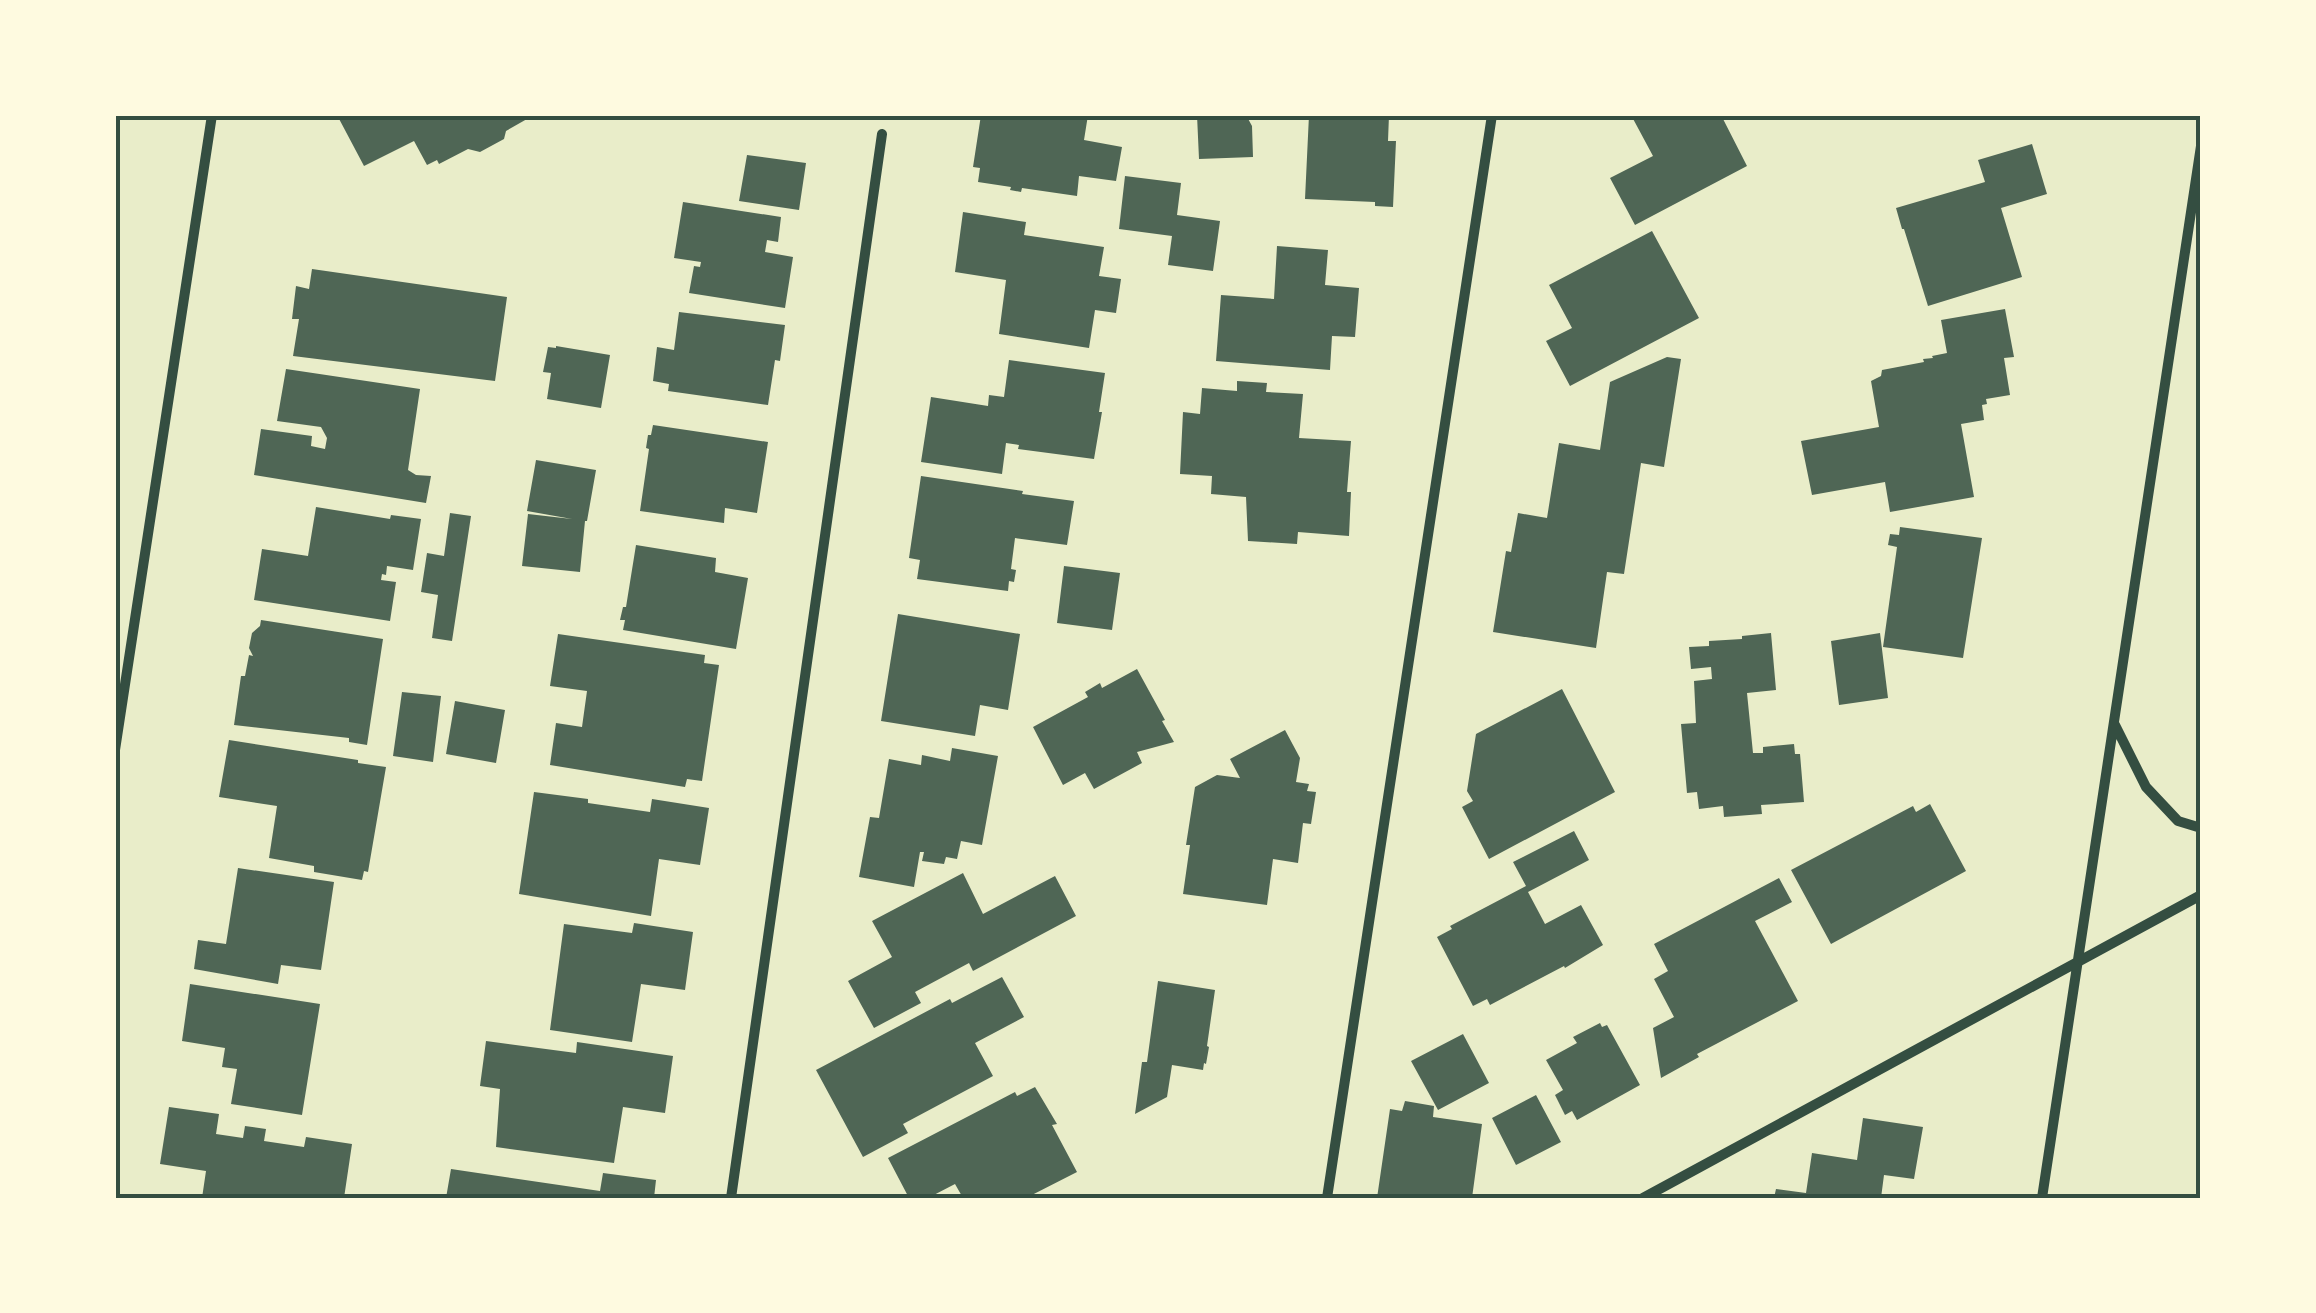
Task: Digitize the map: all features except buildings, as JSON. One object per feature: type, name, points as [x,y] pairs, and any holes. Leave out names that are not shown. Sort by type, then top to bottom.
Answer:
[{"type":"street","points":[[115,750],[212,115]]},
{"type":"street","points":[[1327,1198],[1492,115]]},
{"type":"street","points":[[731,1198],[882,134]]},
{"type":"street","points":[[2042,1198],[2201,146]]},
{"type":"street","points":[[2114,724],[2146,787],[2178,822],[2201,828]]},
{"type":"street","points":[[1643,1198],[2201,895]]}]
